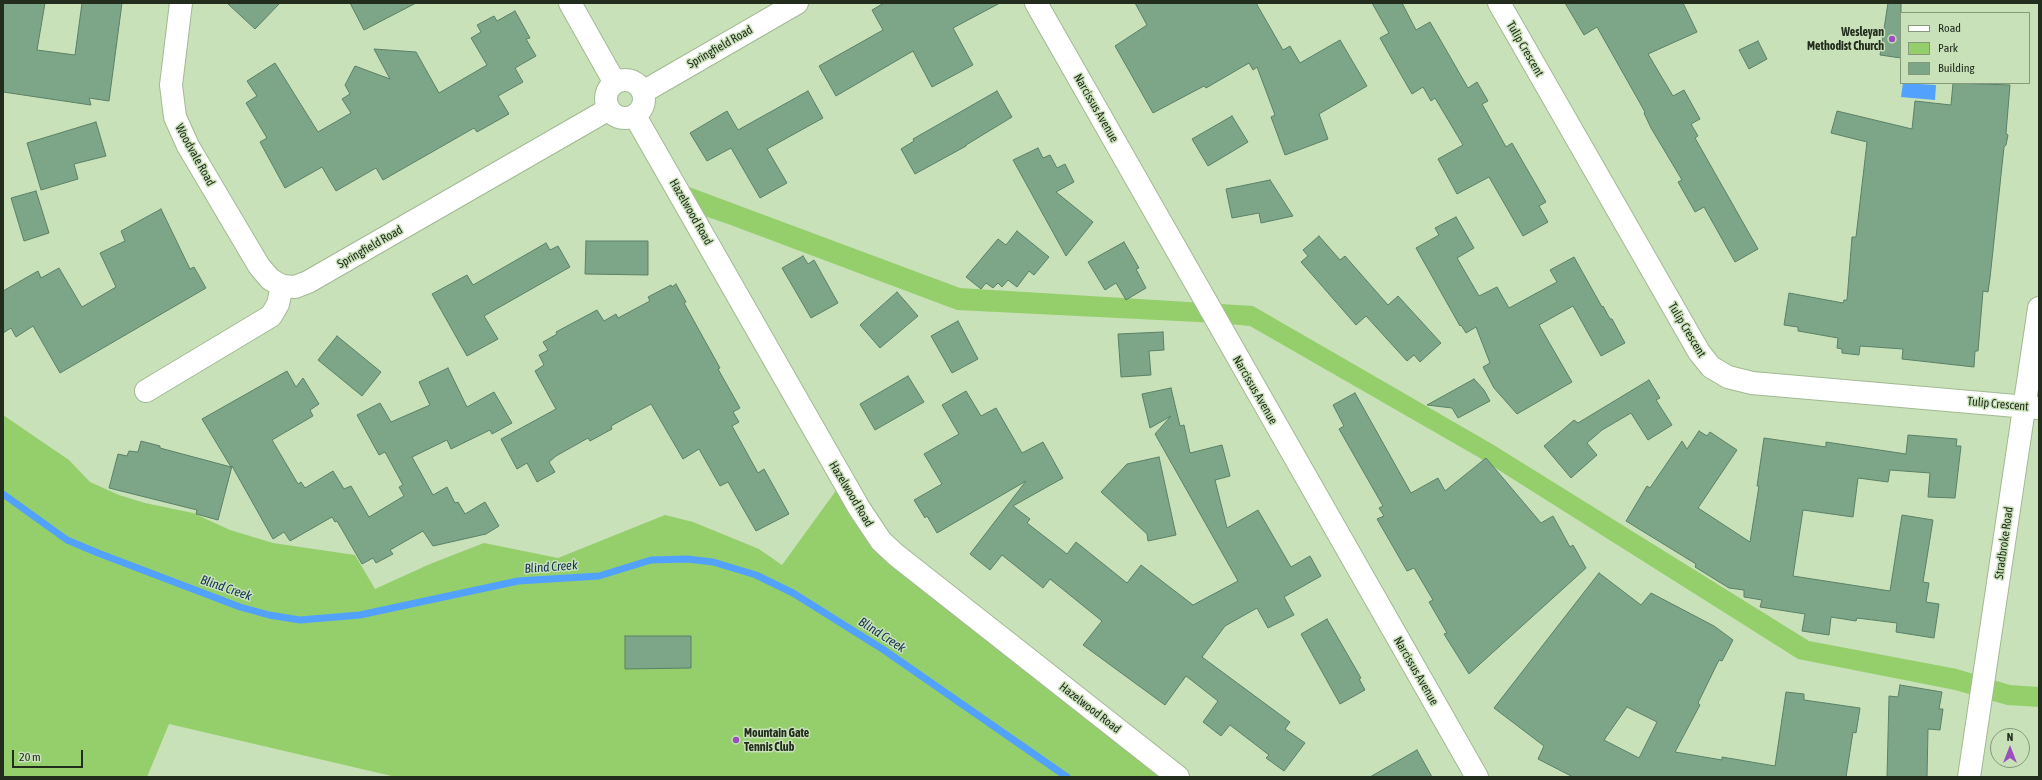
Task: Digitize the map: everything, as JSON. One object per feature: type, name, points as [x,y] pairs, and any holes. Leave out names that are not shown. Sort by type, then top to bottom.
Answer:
[{"type":"street","name":"Woodvale Road","points":[[181,3],[170,85],[175,117],[188,146],[259,266],[270,279],[282,286]]},
{"type":"street","points":[[570,3],[615,83]]},
{"type":"street","name":"Springfield Road","points":[[643,92],[797,3]]},
{"type":"street","name":"Narcissus Avenue","points":[[1036,3],[1476,777]]},
{"type":"street","name":"Tulip Crescent","points":[[1499,3],[1699,352],[1710,367],[1728,377],[1752,383],[2032,407]]},
{"type":"street","points":[[622,81],[635,83],[643,92],[643,108],[635,116],[624,118],[618,116],[609,109],[607,99],[608,92],[615,83],[622,81]]},
{"type":"street","name":"Springfield Road","points":[[282,286],[295,286],[308,282],[609,109]]},
{"type":"street","name":"Hazelwood Road","points":[[635,116],[858,508],[881,541],[896,555],[1178,777]]},
{"type":"street","points":[[146,391],[271,316],[278,304],[282,286]]},
{"type":"street","name":"Stradbroke Road","points":[[1969,777],[2032,407],[2039,308]]},
{"type":"green space","points":[[673,181],[960,288],[1253,306],[1492,444],[1809,641],[1957,669],[2010,685],[2039,687],[2039,707],[2007,705],[1955,690],[1798,659],[1478,457],[1250,326],[1218,323],[957,310],[690,211]]},
{"type":"green space","points":[[3,415],[69,460],[90,482],[119,495],[145,503],[193,513],[230,530],[273,543],[355,555],[375,589],[430,564],[484,543],[558,558],[665,515],[693,522],[759,549],[782,565],[843,481],[870,526],[1178,777],[396,777],[169,724],[147,777],[3,777]]},
{"type":"water","points":[[1903,84],[1936,85],[1935,100],[1901,97]]},
{"type":"building","points":[[3,3],[45,3],[37,50],[75,55],[82,3],[122,3],[109,101],[89,98],[91,105],[3,92]]},
{"type":"building","points":[[227,3],[280,3],[255,29]]},
{"type":"building","points":[[350,3],[416,3],[364,30]]},
{"type":"building","points":[[884,3],[1000,3],[953,28],[973,65],[932,87],[913,51],[836,96],[819,66],[883,30],[872,10]]},
{"type":"building","points":[[1135,3],[1256,3],[1283,50],[1290,46],[1300,63],[1340,40],[1367,86],[1319,114],[1328,139],[1285,155],[1271,117],[1275,115],[1257,67],[1253,70],[1249,63],[1206,88],[1204,86],[1153,113],[1115,46],[1147,25]]},
{"type":"building","points":[[1372,3],[1402,3],[1416,30],[1430,22],[1468,88],[1477,82],[1488,101],[1482,104],[1506,147],[1512,143],[1546,202],[1539,206],[1548,222],[1523,236],[1489,177],[1457,194],[1438,159],[1463,145],[1435,98],[1431,101],[1423,87],[1412,94],[1380,38],[1389,33]]},
{"type":"building","points":[[1565,3],[1683,3],[1697,32],[1648,54],[1673,96],[1684,90],[1700,119],[1691,124],[1698,136],[1695,138],[1758,249],[1735,262],[1704,207],[1695,212],[1678,182],[1682,180],[1651,128],[1644,113],[1645,112],[1597,27],[1584,35]]},
{"type":"building","name":"Wesleyan Methodist Church","points":[[1888,3],[1901,3],[1900,58],[1880,55]]},
{"type":"building","points":[[515,11],[530,38],[526,39],[536,56],[515,68],[523,82],[498,96],[509,114],[477,132],[474,128],[383,180],[376,168],[336,191],[322,167],[285,188],[260,142],[267,138],[246,103],[257,96],[247,81],[275,63],[318,132],[351,113],[342,99],[350,94],[345,85],[355,66],[390,79],[374,49],[416,52],[439,93],[487,65],[471,38],[481,32],[477,25],[494,16],[497,21]]},
{"type":"building","points":[[1758,41],[1767,59],[1749,69],[1739,50]]},
{"type":"building","points":[[1953,84],[2010,85],[2006,133],[2008,135],[2006,145],[2004,147],[1990,278],[1988,292],[1983,291],[1978,351],[1975,351],[1974,367],[1902,359],[1903,349],[1860,346],[1859,355],[1842,353],[1842,349],[1837,348],[1838,338],[1798,331],[1798,327],[1784,325],[1789,293],[1843,303],[1844,300],[1847,300],[1852,237],[1856,237],[1867,142],[1831,133],[1837,111],[1912,129],[1915,101],[1951,105]]},
{"type":"building","points":[[808,91],[823,118],[767,149],[787,183],[760,198],[731,148],[707,161],[690,133],[727,111],[738,130]]},
{"type":"building","points":[[997,91],[1012,117],[966,146],[915,174],[901,149],[914,141],[913,139]]},
{"type":"building","points":[[1232,116],[1248,142],[1208,166],[1192,139]]},
{"type":"building","points":[[96,122],[106,156],[74,164],[78,179],[41,190],[27,143]]},
{"type":"building","points":[[1038,148],[1043,158],[1050,155],[1057,168],[1065,164],[1074,182],[1056,192],[1093,222],[1066,256],[1013,160]]},
{"type":"building","points":[[1270,180],[1293,216],[1261,223],[1259,213],[1232,218],[1226,189]]},
{"type":"building","points":[[36,191],[49,233],[24,241],[11,198]]},
{"type":"building","points":[[161,209],[190,269],[194,267],[206,288],[60,373],[33,326],[16,337],[11,328],[3,333],[3,291],[38,271],[41,278],[59,268],[82,307],[116,287],[100,253],[125,241],[121,231]]},
{"type":"building","points":[[1456,217],[1474,248],[1457,258],[1479,296],[1497,287],[1509,308],[1557,282],[1550,270],[1574,257],[1602,307],[1603,306],[1610,319],[1612,319],[1625,343],[1601,356],[1573,306],[1539,325],[1572,382],[1517,414],[1494,388],[1483,367],[1490,363],[1476,327],[1466,333],[1461,325],[1460,326],[1416,248],[1439,235],[1435,228]]},
{"type":"building","points":[[1017,231],[1049,257],[1034,275],[1029,271],[1017,287],[1008,280],[1002,287],[998,283],[993,288],[986,283],[981,289],[966,277],[998,239],[1006,245]]},
{"type":"building","points":[[1319,236],[1340,260],[1345,256],[1388,305],[1398,296],[1441,343],[1420,362],[1414,355],[1407,361],[1366,316],[1356,325],[1301,262],[1308,256],[1303,250]]},
{"type":"building","points":[[586,241],[648,241],[648,275],[585,274]]},
{"type":"building","points":[[1124,242],[1139,268],[1136,269],[1146,288],[1126,300],[1116,283],[1105,290],[1088,262]]},
{"type":"building","points":[[546,243],[550,250],[558,246],[570,267],[484,316],[498,339],[467,356],[432,294],[467,275],[473,285]]},
{"type":"building","points":[[803,256],[808,264],[814,260],[838,303],[811,318],[782,268]]},
{"type":"building","points":[[676,284],[686,302],[684,303],[720,368],[718,369],[740,408],[733,412],[739,422],[732,426],[758,473],[764,469],[789,514],[756,531],[728,482],[720,486],[699,449],[683,459],[651,404],[611,426],[612,429],[590,441],[588,438],[556,456],[549,462],[555,472],[537,482],[527,463],[517,469],[501,439],[556,409],[535,371],[544,365],[539,355],[548,350],[543,342],[557,334],[556,332],[597,310],[604,321],[616,314],[618,318],[650,301],[648,297]]},
{"type":"building","points":[[897,292],[918,316],[880,348],[860,325]]},
{"type":"building","points":[[958,321],[978,359],[952,373],[931,336]]},
{"type":"building","points":[[1163,332],[1164,350],[1149,351],[1151,375],[1121,377],[1118,334]]},
{"type":"building","points":[[337,336],[381,372],[362,396],[318,360]]},
{"type":"building","points":[[448,368],[467,407],[494,392],[512,423],[492,434],[490,430],[451,449],[447,440],[412,457],[433,495],[447,487],[455,503],[458,502],[465,514],[485,502],[499,526],[486,534],[433,546],[423,531],[390,550],[393,554],[376,563],[373,558],[362,564],[337,521],[335,522],[332,517],[290,541],[284,532],[273,539],[232,466],[218,520],[196,514],[197,510],[109,488],[118,454],[127,456],[129,451],[138,452],[141,441],[160,446],[160,448],[231,467],[202,419],[287,371],[296,387],[303,378],[319,404],[310,410],[313,416],[272,440],[298,484],[301,482],[305,488],[333,471],[344,489],[351,486],[369,517],[404,496],[399,487],[403,485],[385,452],[379,455],[357,415],[380,403],[391,422],[430,405],[419,382]]},
{"type":"building","points":[[908,376],[924,402],[875,430],[860,404]]},
{"type":"building","points":[[1474,379],[1484,390],[1490,401],[1458,418],[1452,408],[1427,405]]},
{"type":"building","points":[[1649,380],[1660,398],[1656,400],[1672,425],[1648,440],[1631,413],[1602,430],[1587,443],[1597,455],[1571,478],[1544,446],[1574,420],[1578,423]]},
{"type":"building","points":[[1171,388],[1180,426],[1184,425],[1190,453],[1222,445],[1230,476],[1215,480],[1227,528],[1258,510],[1291,567],[1310,556],[1321,576],[1284,597],[1294,615],[1268,628],[1257,608],[1225,626],[1202,657],[1290,722],[1285,729],[1305,743],[1284,771],[1266,758],[1269,755],[1230,725],[1221,736],[1203,722],[1218,701],[1186,676],[1165,705],[1083,645],[1102,621],[1050,579],[1043,588],[1002,555],[990,570],[970,554],[1026,481],[937,533],[927,516],[925,518],[914,500],[942,484],[924,454],[959,434],[942,405],[966,391],[981,416],[996,408],[1022,453],[1043,442],[1063,478],[1013,506],[1030,519],[1027,523],[1067,554],[1076,542],[1127,583],[1141,565],[1193,605],[1238,581],[1155,434],[1171,416],[1150,428],[1142,394]]},
{"type":"building","points":[[1355,393],[1411,493],[1438,478],[1445,491],[1486,458],[1541,523],[1553,516],[1570,547],[1573,545],[1586,568],[1469,674],[1444,634],[1447,633],[1429,602],[1433,600],[1414,568],[1407,571],[1377,519],[1384,516],[1379,508],[1383,506],[1339,429],[1344,426],[1333,405]]},
{"type":"building","points":[[1699,431],[1707,436],[1710,432],[1737,450],[1698,508],[1750,542],[1759,486],[1757,486],[1764,438],[1826,447],[1826,442],[1906,454],[1908,435],[1957,439],[1956,446],[1961,446],[1955,498],[1928,497],[1930,473],[1890,470],[1888,482],[1858,478],[1853,517],[1803,510],[1793,576],[1890,591],[1902,515],[1933,520],[1923,582],[1929,583],[1926,602],[1939,604],[1934,638],[1896,632],[1897,623],[1857,618],[1856,621],[1831,617],[1829,635],[1802,631],[1805,614],[1760,607],[1762,600],[1744,597],[1744,590],[1729,588],[1695,567],[1696,564],[1626,521],[1647,486],[1650,488],[1682,441],[1687,449]]},
{"type":"building","points":[[1159,457],[1176,535],[1148,541],[1147,534],[1101,492],[1127,464]]},
{"type":"building","points":[[1599,573],[1641,605],[1651,593],[1714,626],[1733,640],[1722,661],[1719,660],[1698,703],[1700,705],[1675,752],[1722,760],[1722,757],[1775,766],[1786,692],[1804,694],[1804,700],[1860,708],[1856,733],[1853,732],[1846,777],[1573,777],[1538,759],[1544,746],[1494,708]],"holes":[[[1627,707],[1657,722],[1639,758],[1604,740]]]},
{"type":"building","points":[[1327,619],[1361,678],[1359,679],[1365,690],[1340,704],[1301,634]]},
{"type":"building","points":[[625,636],[691,636],[691,668],[625,669]]},
{"type":"building","points":[[1900,685],[1942,692],[1939,709],[1943,709],[1940,730],[1928,729],[1927,777],[1887,777],[1889,696],[1898,697]]},
{"type":"building","points":[[1417,750],[1432,777],[1370,777]]},
{"type":"waterway","name":"Blind Creek","points":[[3,494],[67,540],[240,607],[269,615],[300,620],[360,615],[518,581],[599,576],[651,560],[687,559],[713,562],[756,575],[793,593],[884,650],[1067,777]]},
{"type":"place","name":"Wesleyan Methodist Church","points":[[1892,39]]},
{"type":"place","name":"Mountain Gate Tennis Club","points":[[736,740]]}]
